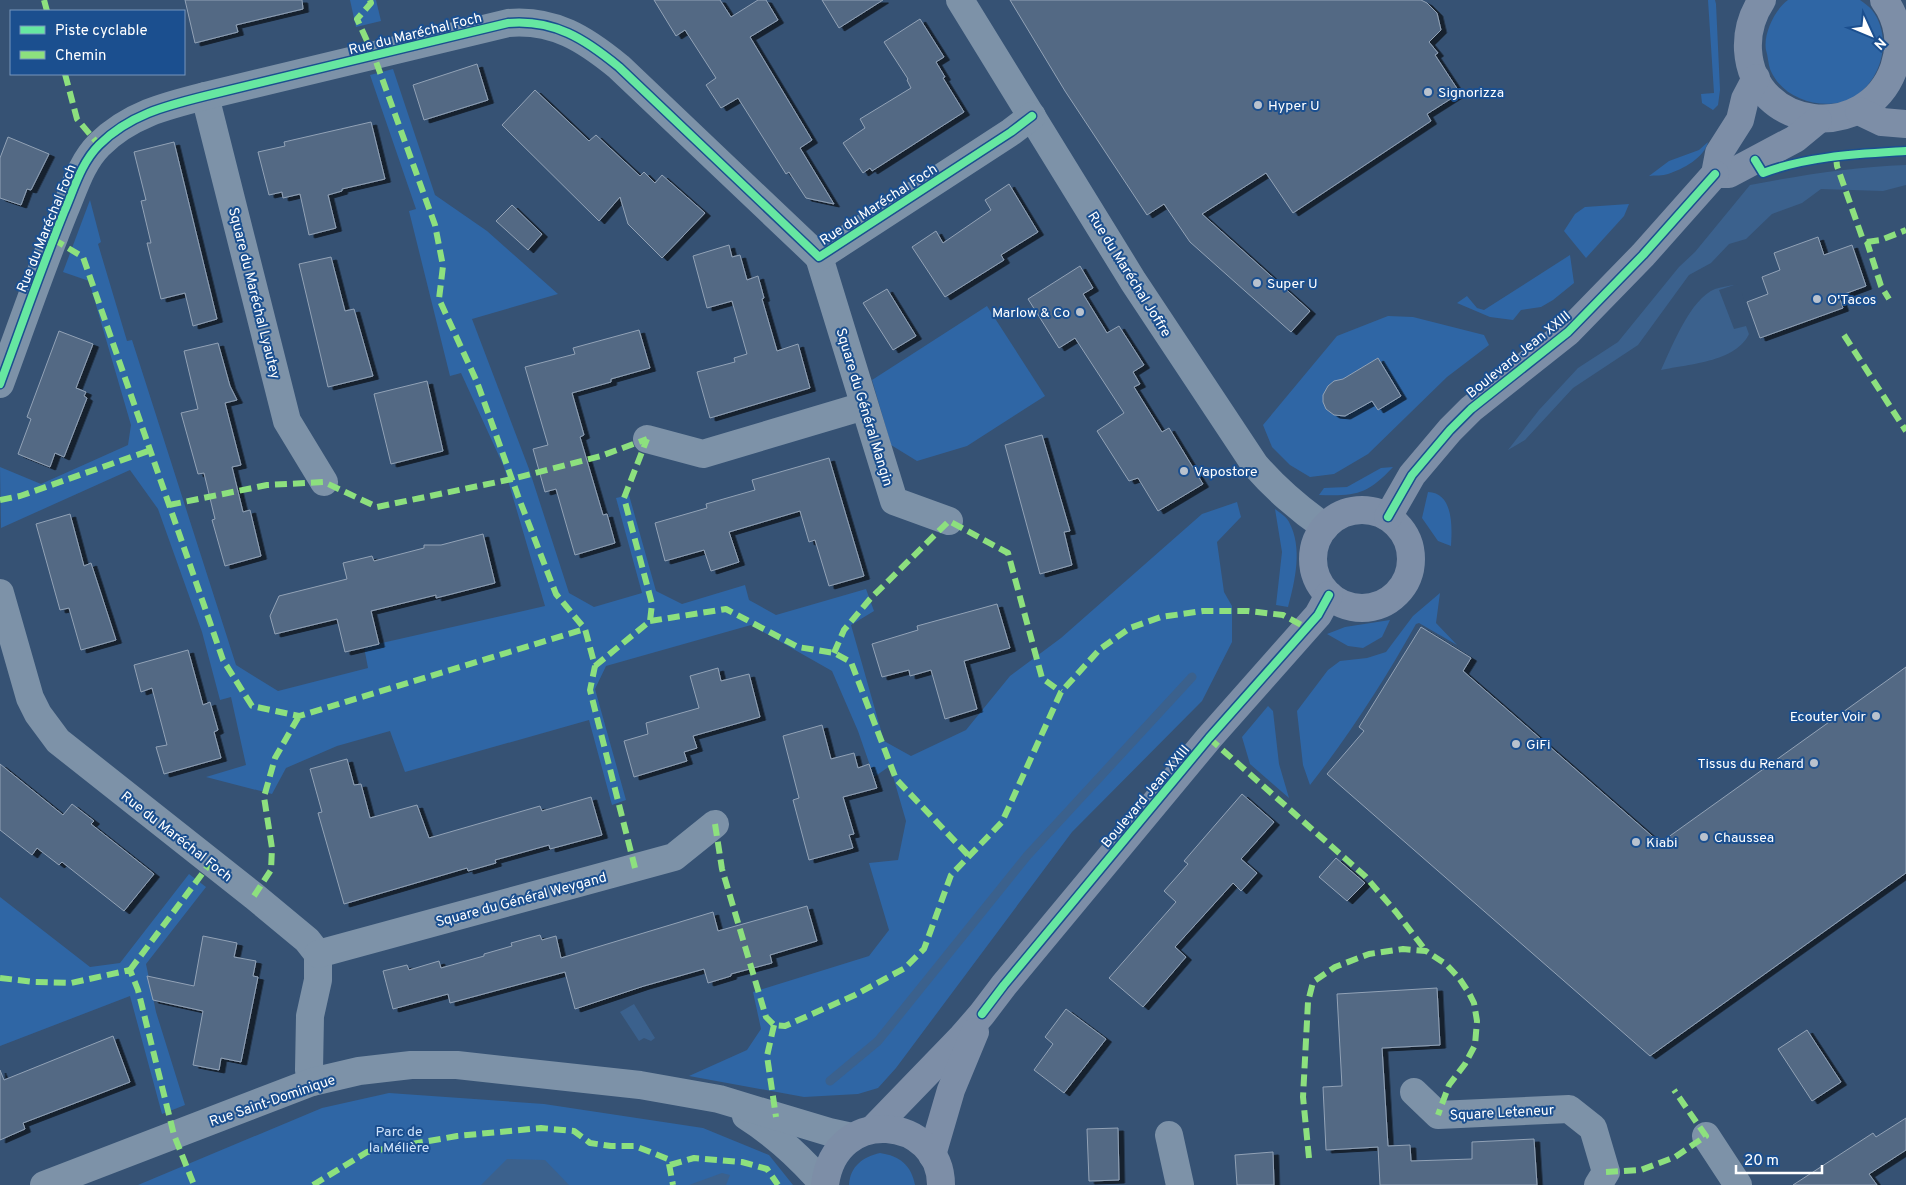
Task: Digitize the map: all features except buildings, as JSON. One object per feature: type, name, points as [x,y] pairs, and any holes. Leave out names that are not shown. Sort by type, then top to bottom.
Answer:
[{"type":"main road","points":[[1751,7],[1748,40],[1749,60],[1756,78],[1767,95],[1781,107],[1799,116],[1818,120],[1839,118],[1859,111],[1877,97],[1902,62],[1896,24],[1890,3]]},
{"type":"main road","points":[[1756,78],[1745,99],[1740,120],[1719,153],[1715,174],[1729,174],[1795,139],[1818,120]]},
{"type":"main road","points":[[1859,111],[1882,122],[1906,124]]},
{"type":"main road","name":"Boulevard Jean XXIII","points":[[1388,517],[1412,475],[1450,430],[1471,409],[1568,332],[1643,255],[1715,174]]},
{"type":"main road","points":[[1355,510],[1378,512],[1388,517],[1398,524],[1410,546],[1410,572],[1401,588],[1388,601],[1376,606],[1364,608],[1351,607],[1339,602],[1321,586],[1316,574],[1313,562],[1314,549],[1318,537],[1333,519],[1344,513],[1355,510]]},
{"type":"main road","name":"Boulevard Jean XXIII","points":[[982,1014],[1209,738],[1318,615],[1329,595]]},
{"type":"main road","points":[[825,1185],[827,1171],[832,1158],[841,1146],[863,1133],[982,1014]]},
{"type":"main road","points":[[932,1155],[951,1090],[982,1014]]},
{"type":"main road","points":[[863,1133],[886,1128],[900,1130],[912,1136],[923,1144],[932,1155],[938,1167],[941,1185]]},
{"type":"street","name":"Rue du Maréchal Joffre","points":[[960,0],[1133,282],[1255,465],[1300,510],[1325,527]]},
{"type":"street","name":"Rue du Maréchal Foch","points":[[0,384],[53,238],[79,175],[89,157],[99,145],[118,129],[157,108],[508,23],[527,21],[547,25],[586,42],[619,67],[819,257],[1011,132],[1032,116]]},
{"type":"street","name":"Square du Maréchal Lyautey","points":[[205,96],[287,421],[324,482]]},
{"type":"street","name":"Square du Général Mangin","points":[[819,257],[894,502],[949,521]]},
{"type":"street","points":[[647,439],[703,454],[864,406]]},
{"type":"street","name":"Rue du Maréchal Foch","points":[[0,593],[30,698],[38,714],[58,741],[261,902],[307,940],[318,954]]},
{"type":"street","name":"Square du Général Weygand","points":[[318,954],[674,857],[715,824]]},
{"type":"street","points":[[312,1082],[309,1070],[310,1016],[318,980],[318,954]]},
{"type":"street","name":"Rue Saint-Dominique","points":[[44,1185],[312,1082],[369,1070],[411,1065],[457,1064],[640,1085],[719,1099],[812,1127],[863,1133]]},
{"type":"street","name":"Square Leteneur","points":[[1414,1092],[1438,1115],[1569,1109],[1593,1128],[1606,1172],[1598,1185]]},
{"type":"street","name":"Rue Saint-Dominique","points":[[719,1099],[768,1130],[825,1185]]},
{"type":"street","points":[[1169,1135],[1180,1185]]},
{"type":"street","points":[[1706,1136],[1738,1185]]},
{"type":"green space","points":[[350,0],[376,0],[381,21],[356,27]]},
{"type":"green space","points":[[1708,0],[1715,0],[1716,4],[1720,90],[1718,105],[1713,110],[1702,103],[1701,94],[1714,93]]},
{"type":"green space","points":[[1788,0],[1860,0],[1872,10],[1882,33],[1881,57],[1878,69],[1872,80],[1854,97],[1843,102],[1831,104],[1806,101],[1784,89],[1776,80],[1769,67],[1766,37],[1771,22],[1779,9]]},
{"type":"green space","points":[[393,69],[435,195],[487,231],[558,294],[472,319],[529,469],[569,593],[594,607],[642,593],[616,498],[629,495],[656,591],[682,604],[745,585],[749,600],[776,615],[866,589],[874,611],[851,625],[884,741],[911,756],[966,730],[1010,676],[1061,638],[1202,514],[1237,502],[1241,517],[1217,542],[1224,592],[1232,606],[1232,642],[1202,701],[1072,832],[896,1068],[878,1088],[858,1094],[804,1097],[689,1076],[747,1050],[761,1029],[753,992],[869,956],[889,930],[869,863],[898,860],[906,821],[890,766],[874,777],[858,731],[832,671],[751,625],[606,666],[595,689],[626,800],[612,805],[589,720],[405,772],[390,731],[337,746],[286,768],[272,794],[206,777],[246,765],[231,697],[220,700],[202,632],[158,509],[130,470],[1,528],[0,467],[41,484],[128,445],[131,425],[89,281],[63,272],[90,200],[101,242],[98,244],[127,341],[132,340],[236,665],[278,691],[368,668],[364,647],[545,606],[504,467],[461,373],[450,376],[409,211],[416,209],[370,75]]},
{"type":"green space","points":[[1708,142],[1698,158],[1686,166],[1666,175],[1649,176],[1669,161],[1699,150]]},
{"type":"green space","points":[[1629,204],[1624,216],[1586,258],[1564,231],[1575,214],[1585,207]]},
{"type":"green space","points":[[1570,255],[1574,283],[1541,307],[1521,310],[1513,320],[1490,317],[1457,303],[1467,296],[1477,308],[1484,310]]},
{"type":"green space","points":[[987,306],[1045,396],[967,446],[917,461],[891,445],[872,380]]},
{"type":"green space","points":[[1388,316],[1413,317],[1484,335],[1489,345],[1447,377],[1368,454],[1334,474],[1310,477],[1290,465],[1272,447],[1263,425],[1337,336]],"holes":[[[1378,358],[1401,396],[1378,410],[1366,390],[1355,410],[1347,415],[1334,415],[1324,403],[1327,389],[1334,381],[1351,383],[1355,372]]]},
{"type":"green space","points":[[1393,467],[1376,483],[1360,492],[1343,495],[1319,495],[1324,488],[1347,487],[1381,468]]},
{"type":"green space","points":[[1428,492],[1443,498],[1447,505],[1451,521],[1451,546],[1438,541],[1422,518]]},
{"type":"green space","points":[[1275,509],[1288,520],[1296,543],[1295,576],[1288,607],[1276,605],[1282,552]]},
{"type":"green space","points":[[1440,593],[1436,623],[1457,645],[1419,623],[1416,624],[1366,707],[1310,785],[1303,765],[1297,711],[1328,670],[1340,661],[1367,658],[1386,652],[1413,616]]},
{"type":"green space","points":[[1390,620],[1382,637],[1363,648],[1348,646],[1327,634],[1345,627]]},
{"type":"green space","points":[[1268,706],[1273,711],[1279,764],[1289,798],[1250,764],[1242,737]]},
{"type":"green space","points":[[189,874],[206,887],[146,964],[156,1012],[185,1105],[162,1114],[130,996],[0,1046],[0,897],[90,967],[120,963]]},
{"type":"green space","name":"Parc de la Mélière","points":[[389,1093],[544,1104],[703,1128],[769,1155],[793,1185],[138,1185],[322,1108]]},
{"type":"green space","points":[[880,1153],[893,1156],[904,1163],[911,1172],[915,1185],[849,1185],[852,1173],[858,1163]]},
{"type":"shaded area","points":[[1906,165],[1906,185],[1883,191],[1821,189],[1802,203],[1772,214],[1746,239],[1729,244],[1711,263],[1689,275],[1638,345],[1573,388],[1525,440],[1508,450],[1539,410],[1578,368],[1618,342],[1679,267],[1695,252],[1750,185],[1828,172]]},
{"type":"shaded area","points":[[1734,285],[1751,329],[1745,340],[1726,355],[1713,360],[1661,370],[1676,337],[1698,303],[1706,294],[1715,289]]},
{"type":"shaded area","points":[[634,1004],[655,1038],[651,1041],[644,1038],[639,1041],[620,1012]]},
{"type":"shaded area","points":[[507,1159],[545,1160],[569,1185],[481,1185]]},
{"type":"shaded area","points":[[722,1173],[730,1175],[726,1185],[689,1185]]},
{"type":"pier","points":[[1737,284],[1742,293],[1753,328],[1750,337],[1746,326],[1734,329],[1719,290]]},
{"type":"waterway","points":[[830,1081],[878,1041],[1027,856],[1192,677]]},
{"type":"marked path","points":[[44,0],[47,10]]},
{"type":"marked path","points":[[370,0],[371,3],[357,19],[374,56],[435,225],[443,266],[439,299],[477,382],[556,594],[585,629],[595,666],[590,690],[635,868]]},
{"type":"marked path","points":[[65,75],[77,119],[99,145]]},
{"type":"marked path","points":[[1836,157],[1837,166],[1862,237],[1867,242],[1881,286],[1889,299]]},
{"type":"marked path","points":[[1867,242],[1881,240],[1906,230]]},
{"type":"marked path","points":[[53,239],[83,257],[223,660],[252,706],[299,716],[585,629]]},
{"type":"marked path","points":[[1844,335],[1906,431]]},
{"type":"marked path","points":[[169,505],[267,485],[324,482],[377,507],[512,479],[601,456],[647,439]]},
{"type":"marked path","points":[[595,666],[650,621],[652,604],[624,498],[647,439]]},
{"type":"marked path","points":[[0,500],[20,496],[151,450]]},
{"type":"marked path","points":[[834,653],[844,630],[870,599],[949,521],[1008,553],[1042,678],[1061,692]]},
{"type":"marked path","points":[[650,621],[726,609],[798,647],[834,653],[851,662],[896,779],[969,856]]},
{"type":"marked path","points":[[715,824],[722,869],[766,1017],[774,1025],[785,1026],[855,995],[905,968],[924,949],[951,875],[1002,822],[1061,692],[1100,649],[1130,628],[1161,617],[1203,611],[1248,611],[1283,615],[1307,628]]},
{"type":"marked path","points":[[254,896],[271,870],[272,848],[264,797],[275,758],[299,716]]},
{"type":"marked path","points":[[1209,738],[1365,876],[1426,951]]},
{"type":"marked path","points":[[130,970],[211,862]]},
{"type":"marked path","points":[[1309,1158],[1303,1097],[1308,1002],[1313,982],[1335,967],[1369,954],[1403,949],[1426,951],[1447,965],[1459,978],[1474,1003],[1477,1021],[1475,1045],[1465,1064],[1449,1085],[1438,1115]]},
{"type":"marked path","points":[[0,978],[35,982],[71,983],[130,970],[138,990],[174,1135],[194,1185]]},
{"type":"marked path","points":[[774,1025],[767,1056],[776,1117]]},
{"type":"marked path","points":[[1606,1172],[1641,1170],[1675,1157],[1706,1136],[1674,1090]]},
{"type":"marked path","points":[[313,1185],[367,1152],[457,1136],[541,1128],[574,1131],[590,1143],[611,1146],[635,1146],[668,1159],[673,1185]]},
{"type":"marked path","points":[[670,1165],[694,1158],[742,1162],[767,1169],[778,1185]]},
{"type":"cycle path","points":[[0,384],[39,276],[78,177],[87,160],[99,145],[135,119],[162,108],[190,100],[508,23],[540,24],[568,33],[581,40],[619,67],[819,257],[1011,132],[1032,116]]},
{"type":"cycle path","points":[[1755,160],[1763,173],[1815,159],[1906,151]]},
{"type":"cycle path","points":[[1388,517],[1412,475],[1450,430],[1471,409],[1568,332],[1643,255],[1715,174]]},
{"type":"cycle path","points":[[982,1014],[1209,738],[1318,615],[1329,595]]},
{"type":"place","name":"Signorizza","points":[[1428,92]]},
{"type":"place","name":"Hyper U","points":[[1258,105]]},
{"type":"place","name":"Super U","points":[[1257,283]]},
{"type":"place","name":"O'Tacos","points":[[1817,299]]},
{"type":"place","name":"Marlow & Co","points":[[1080,312]]},
{"type":"place","name":"Vapostore","points":[[1184,471]]},
{"type":"place","name":"Ecouter Voir","points":[[1876,716]]},
{"type":"place","name":"GiFi","points":[[1516,744]]},
{"type":"place","name":"Tissus du Renard","points":[[1814,763]]},
{"type":"place","name":"Chaussea","points":[[1704,837]]},
{"type":"place","name":"Kiabi","points":[[1636,842]]}]
